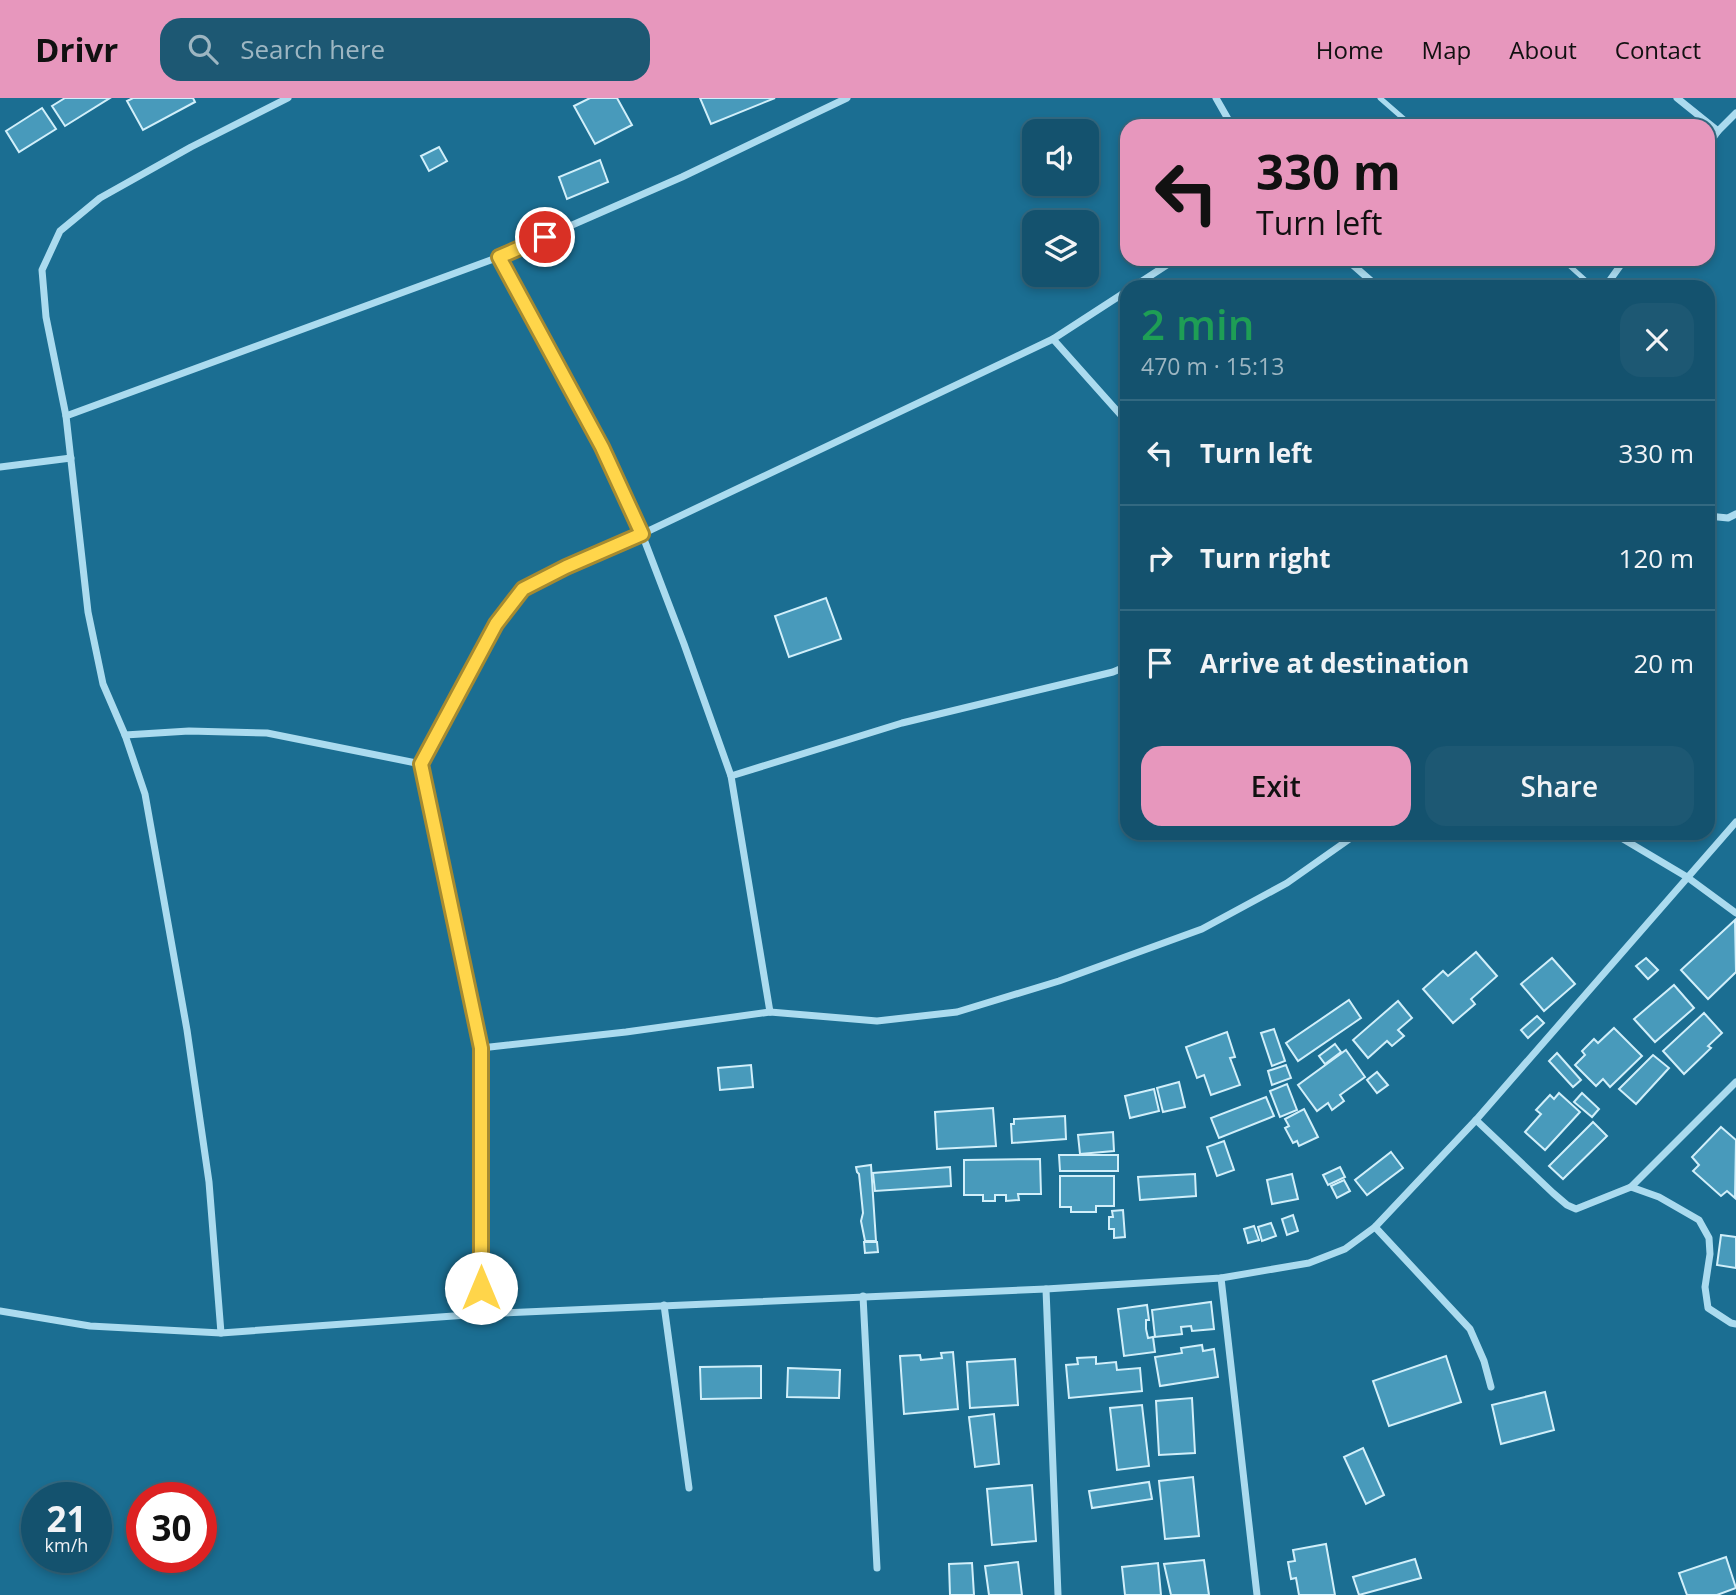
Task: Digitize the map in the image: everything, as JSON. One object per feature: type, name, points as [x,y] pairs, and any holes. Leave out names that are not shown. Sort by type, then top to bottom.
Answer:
[{"type":"street","points":[[221,1333],[209,1182],[187,1030],[145,794],[125,735],[103,684],[88,612],[66,416],[46,317],[42,270],[60,231],[100,198],[191,147],[288,98]]},
{"type":"street","points":[[66,416],[499,257],[682,177],[846,98]]},
{"type":"street","points":[[1216,98],[1228,119]]},
{"type":"street","points":[[1677,98],[1703,119]]},
{"type":"street","points":[[1715,135],[1736,113]]},
{"type":"street","points":[[499,257],[602,447],[642,534],[684,644],[731,776],[770,1012]]},
{"type":"street","points":[[1143,280],[1164,266]]},
{"type":"street","points":[[1354,266],[1370,280]]},
{"type":"street","points":[[481,1314],[481,1048],[421,764],[496,624],[523,589],[1053,339],[1120,296]]},
{"type":"street","points":[[1053,339],[1120,414]]},
{"type":"street","points":[[0,467],[71,458]]},
{"type":"street","points":[[1715,517],[1728,518],[1736,514]]},
{"type":"street","points":[[731,776],[902,723],[1120,669]]},
{"type":"street","points":[[125,735],[189,731],[267,733],[421,764]]},
{"type":"street","points":[[0,1311],[90,1326],[221,1333],[481,1314],[1046,1289],[1221,1278],[1308,1263],[1345,1250],[1375,1227],[1476,1120],[1736,822]]},
{"type":"street","points":[[481,1048],[770,1012],[877,1021],[957,1012],[1059,981],[1202,929],[1287,883],[1348,840]]},
{"type":"street","points":[[1625,840],[1687,877],[1736,913]]},
{"type":"street","points":[[1476,1120],[1553,1193],[1576,1209],[1631,1187],[1736,1082]]},
{"type":"street","points":[[1631,1187],[1659,1198],[1699,1220],[1709,1238],[1710,1254],[1705,1287],[1709,1308],[1736,1324]]},
{"type":"street","points":[[1375,1227],[1470,1329],[1484,1361],[1491,1387]]},
{"type":"street","points":[[1221,1278],[1257,1595]]},
{"type":"street","points":[[1046,1289],[1058,1595]]},
{"type":"street","points":[[863,1296],[877,1568]]},
{"type":"street","points":[[664,1305],[689,1488]]},
{"type":"lane","points":[[1380,98],[1404,119]]},
{"type":"lane","points":[[1570,266],[1585,280]]},
{"type":"building","points":[[65,98],[110,98],[65,126],[52,106]]},
{"type":"building","points":[[133,98],[193,98],[195,102],[143,130],[127,101]]},
{"type":"building","points":[[590,98],[617,98],[632,125],[595,144],[574,106]]},
{"type":"building","points":[[700,98],[775,98],[711,124]]},
{"type":"building","points":[[42,108],[56,129],[19,152],[6,131]]},
{"type":"building","points":[[439,147],[447,161],[429,171],[421,156]]},
{"type":"building","points":[[600,160],[608,182],[567,199],[559,177]]},
{"type":"building","points":[[826,598],[841,639],[789,657],[775,616]]},
{"type":"building","points":[[1735,920],[1736,972],[1708,999],[1681,970]]},
{"type":"building","points":[[1476,952],[1497,976],[1471,999],[1475,1004],[1453,1023],[1423,989],[1443,971],[1448,976]]},
{"type":"building","points":[[1552,958],[1575,984],[1544,1011],[1521,984]]},
{"type":"building","points":[[1646,958],[1658,970],[1648,979],[1636,966]]},
{"type":"building","points":[[1674,985],[1694,1008],[1655,1042],[1634,1019]]},
{"type":"building","points":[[1349,1000],[1361,1018],[1298,1061],[1286,1043]]},
{"type":"building","points":[[1398,1001],[1412,1018],[1398,1030],[1404,1036],[1392,1046],[1387,1041],[1368,1058],[1353,1040]]},
{"type":"building","points":[[1704,1013],[1722,1033],[1708,1046],[1711,1048],[1684,1074],[1663,1051]]},
{"type":"building","points":[[1537,1016],[1544,1023],[1528,1038],[1521,1030]]},
{"type":"building","points":[[1614,1028],[1642,1056],[1610,1087],[1603,1079],[1596,1086],[1575,1065],[1585,1055],[1582,1051],[1594,1039],[1598,1043]]},
{"type":"building","points":[[1274,1029],[1285,1061],[1272,1066],[1261,1033]]},
{"type":"building","points":[[1227,1032],[1235,1057],[1230,1058],[1240,1085],[1211,1095],[1204,1075],[1197,1078],[1186,1047]]},
{"type":"building","points":[[1335,1044],[1341,1052],[1325,1064],[1319,1056]]},
{"type":"building","points":[[1346,1050],[1365,1077],[1340,1095],[1344,1101],[1332,1110],[1328,1103],[1317,1111],[1298,1085]]},
{"type":"building","points":[[1557,1053],[1581,1080],[1573,1087],[1549,1061]]},
{"type":"building","points":[[1653,1055],[1669,1068],[1636,1104],[1619,1089]]},
{"type":"building","points":[[751,1065],[753,1087],[720,1090],[718,1068]]},
{"type":"building","points":[[1286,1065],[1291,1078],[1272,1085],[1268,1071]]},
{"type":"building","points":[[1377,1072],[1388,1085],[1377,1093],[1367,1080]]},
{"type":"building","points":[[1179,1082],[1185,1107],[1163,1112],[1157,1088]]},
{"type":"building","points":[[1287,1084],[1297,1110],[1280,1117],[1270,1091]]},
{"type":"building","points":[[1154,1089],[1159,1111],[1130,1118],[1125,1096]]},
{"type":"building","points":[[1559,1093],[1580,1112],[1545,1150],[1525,1132],[1541,1114],[1536,1110],[1550,1095],[1554,1099]]},
{"type":"building","points":[[1582,1093],[1599,1109],[1592,1117],[1574,1102]]},
{"type":"building","points":[[1266,1097],[1274,1116],[1219,1138],[1211,1118]]},
{"type":"building","points":[[993,1108],[996,1146],[937,1149],[935,1112]]},
{"type":"building","points":[[1304,1109],[1318,1137],[1299,1146],[1297,1141],[1293,1143],[1285,1128],[1289,1126],[1285,1119]]},
{"type":"building","points":[[1065,1116],[1066,1139],[1012,1143],[1011,1124],[1014,1124],[1014,1119]]},
{"type":"building","points":[[1593,1122],[1607,1136],[1563,1179],[1549,1166]]},
{"type":"building","points":[[1721,1127],[1736,1140],[1735,1198],[1727,1191],[1721,1196],[1693,1171],[1699,1165],[1692,1157]]},
{"type":"building","points":[[1113,1132],[1114,1151],[1080,1154],[1078,1135]]},
{"type":"building","points":[[1224,1141],[1234,1170],[1217,1176],[1207,1147]]},
{"type":"building","points":[[1391,1152],[1403,1168],[1367,1195],[1355,1180]]},
{"type":"building","points":[[1059,1155],[1118,1155],[1118,1171],[1060,1171]]},
{"type":"building","points":[[1040,1159],[1041,1194],[1018,1194],[1019,1200],[1006,1201],[1006,1195],[995,1195],[995,1201],[983,1201],[983,1195],[964,1195],[964,1160]]},
{"type":"building","points":[[871,1165],[876,1241],[865,1241],[861,1221],[863,1213],[859,1174],[856,1167]]},
{"type":"building","points":[[950,1167],[951,1186],[875,1191],[873,1173]]},
{"type":"building","points":[[1340,1167],[1345,1177],[1328,1185],[1323,1175]]},
{"type":"building","points":[[1195,1174],[1196,1196],[1140,1200],[1138,1177]]},
{"type":"building","points":[[1292,1174],[1298,1199],[1272,1204],[1267,1180]]},
{"type":"building","points":[[1060,1176],[1114,1176],[1114,1206],[1096,1206],[1096,1212],[1071,1212],[1071,1207],[1060,1207]]},
{"type":"building","points":[[1344,1180],[1350,1191],[1337,1198],[1331,1186]]},
{"type":"building","points":[[1123,1210],[1125,1237],[1114,1238],[1114,1229],[1109,1229],[1109,1217],[1113,1217],[1112,1211]]},
{"type":"building","points":[[1293,1215],[1298,1231],[1287,1235],[1282,1219]]},
{"type":"building","points":[[1271,1223],[1276,1236],[1262,1241],[1258,1227]]},
{"type":"building","points":[[1254,1226],[1259,1240],[1248,1243],[1244,1229]]},
{"type":"building","points":[[1721,1235],[1736,1237],[1736,1268],[1717,1265]]},
{"type":"building","points":[[864,1242],[877,1242],[878,1252],[865,1253]]},
{"type":"building","points":[[1211,1302],[1214,1329],[1192,1331],[1191,1326],[1181,1327],[1182,1334],[1155,1337],[1152,1310]]},
{"type":"building","points":[[1147,1305],[1149,1320],[1146,1320],[1146,1329],[1148,1338],[1153,1337],[1155,1352],[1124,1356],[1118,1309]]},
{"type":"building","points":[[1202,1345],[1203,1351],[1214,1349],[1218,1377],[1160,1386],[1155,1357],[1182,1353],[1181,1348]]},
{"type":"building","points":[[953,1352],[958,1409],[904,1414],[900,1356],[920,1355],[921,1360],[942,1358],[941,1353]]},
{"type":"building","points":[[1446,1356],[1461,1402],[1389,1426],[1373,1381]]},
{"type":"building","points":[[1096,1357],[1096,1364],[1116,1362],[1117,1370],[1140,1368],[1142,1391],[1069,1398],[1066,1365],[1078,1364],[1077,1358]]},
{"type":"building","points":[[1015,1359],[1018,1405],[970,1408],[967,1362]]},
{"type":"building","points":[[761,1366],[761,1398],[701,1399],[700,1367]]},
{"type":"building","points":[[788,1368],[840,1370],[839,1398],[787,1397]]},
{"type":"building","points":[[1545,1392],[1554,1430],[1501,1444],[1492,1405]]},
{"type":"building","points":[[1192,1398],[1195,1453],[1159,1455],[1156,1401]]},
{"type":"building","points":[[1142,1405],[1149,1466],[1117,1470],[1110,1408]]},
{"type":"building","points":[[994,1414],[999,1464],[975,1467],[969,1417]]},
{"type":"building","points":[[1363,1448],[1384,1495],[1366,1504],[1344,1457]]},
{"type":"building","points":[[1193,1477],[1199,1536],[1165,1539],[1159,1481]]},
{"type":"building","points":[[1149,1482],[1152,1499],[1092,1508],[1089,1491]]},
{"type":"building","points":[[1032,1485],[1036,1541],[992,1545],[987,1489]]},
{"type":"building","points":[[1326,1544],[1335,1595],[1299,1595],[1296,1578],[1291,1579],[1288,1562],[1295,1561],[1293,1550]]},
{"type":"building","points":[[1726,1557],[1736,1588],[1717,1595],[1687,1595],[1679,1573]]},
{"type":"building","points":[[1415,1559],[1421,1578],[1359,1595],[1353,1577]]},
{"type":"building","points":[[1204,1560],[1209,1595],[1171,1595],[1164,1564]]},
{"type":"building","points":[[1018,1562],[1022,1595],[989,1595],[985,1566]]},
{"type":"building","points":[[972,1563],[974,1595],[950,1595],[949,1564]]},
{"type":"building","points":[[1158,1563],[1161,1595],[1125,1595],[1122,1567]]},
{"type":"route","points":[[481,1288],[481,1048],[421,764],[496,624],[523,589],[642,534],[602,447],[499,257],[545,237]]}]
